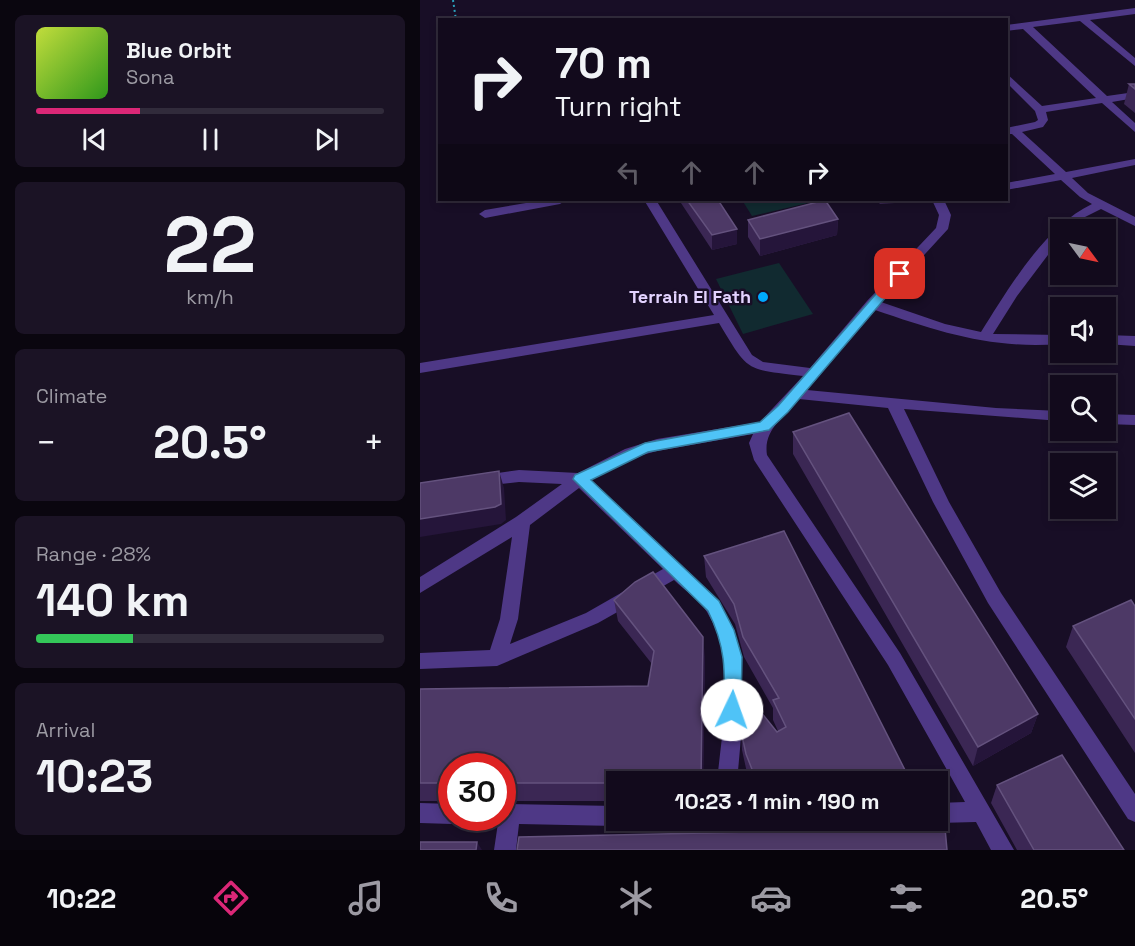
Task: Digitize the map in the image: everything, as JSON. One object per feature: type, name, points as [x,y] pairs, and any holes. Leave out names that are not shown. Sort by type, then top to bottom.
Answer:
[{"type":"street","points":[[1008,28],[1135,11]]},
{"type":"street","points":[[1082,18],[1135,63]]},
{"type":"street","points":[[1025,26],[1135,129]]},
{"type":"street","points":[[1120,51],[1135,48]]},
{"type":"street","points":[[1008,78],[1040,110],[1043,120],[1041,124],[1010,130]]},
{"type":"street","points":[[1040,110],[1135,95]]},
{"type":"street","points":[[1010,130],[1064,174],[1084,195],[1135,222]]},
{"type":"street","points":[[1008,187],[1135,162]]},
{"type":"street","points":[[484,214],[555,201]]},
{"type":"street","points":[[651,201],[753,364],[815,373]]},
{"type":"street","points":[[943,201],[945,214],[942,229],[872,304],[815,373],[764,427],[757,444],[759,456],[894,659],[1003,850]]},
{"type":"street","points":[[1074,219],[1100,205]]},
{"type":"street","points":[[984,338],[1012,294],[1050,244]]},
{"type":"street","points":[[872,304],[956,332],[984,338],[1015,341],[1050,340]]},
{"type":"street","points":[[420,368],[723,318]]},
{"type":"street","points":[[1116,340],[1135,341]]},
{"type":"street","points":[[796,394],[1050,415]]},
{"type":"street","points":[[894,404],[916,454],[963,542],[1032,659],[1135,812]]},
{"type":"street","points":[[1116,419],[1135,420]]},
{"type":"street","points":[[420,586],[522,522],[580,479],[645,448],[764,427]]},
{"type":"street","points":[[464,483],[519,476],[580,479],[713,606],[726,630],[733,657],[734,687],[728,771]]},
{"type":"street","points":[[497,658],[509,619],[522,522]]},
{"type":"street","points":[[420,661],[497,658],[592,618],[676,570]]},
{"type":"street","points":[[948,813],[982,812]]},
{"type":"street","points":[[420,813],[438,814]]},
{"type":"street","points":[[516,814],[606,816]]},
{"type":"street","points":[[505,850],[506,831]]},
{"type":"path","points":[[453,0],[456,18]]},
{"type":"green space","points":[[743,201],[807,201],[808,203],[752,216]]},
{"type":"green space","name":"Terrain El Fath","points":[[779,263],[813,314],[743,334],[716,279]]},
{"type":"building","points":[[688,201],[719,201],[737,229],[712,235]]},
{"type":"building","points":[[821,201],[826,201],[838,219],[760,239],[748,220]]},
{"type":"building","points":[[849,413],[1038,714],[978,747],[793,432]]},
{"type":"building","points":[[499,471],[501,504],[495,507],[420,519],[420,483]]},
{"type":"building","points":[[784,531],[905,771],[753,771],[741,731],[743,710],[756,706],[777,732],[786,727],[773,700],[779,698],[743,637],[734,604],[704,556]]},
{"type":"building","points":[[653,572],[703,637],[701,771],[606,771],[606,783],[516,783],[516,753],[438,753],[438,783],[420,783],[420,689],[648,686],[654,651],[614,600],[635,582]]},
{"type":"building","points":[[1131,600],[1135,606],[1135,719],[1073,626]]},
{"type":"building","points":[[1062,755],[1124,850],[1034,850],[997,785]]},
{"type":"building","points":[[803,831],[945,831],[947,850],[517,850],[519,837]]},
{"type":"building","points":[[420,842],[477,842],[476,850],[420,850]]},
{"type":"place","name":"Terrain El Fath","points":[[763,297]]},
{"type":"route","points":[[732,710],[733,657],[726,630],[713,606],[580,479],[630,453],[645,448],[764,427],[783,409],[900,274]]}]
